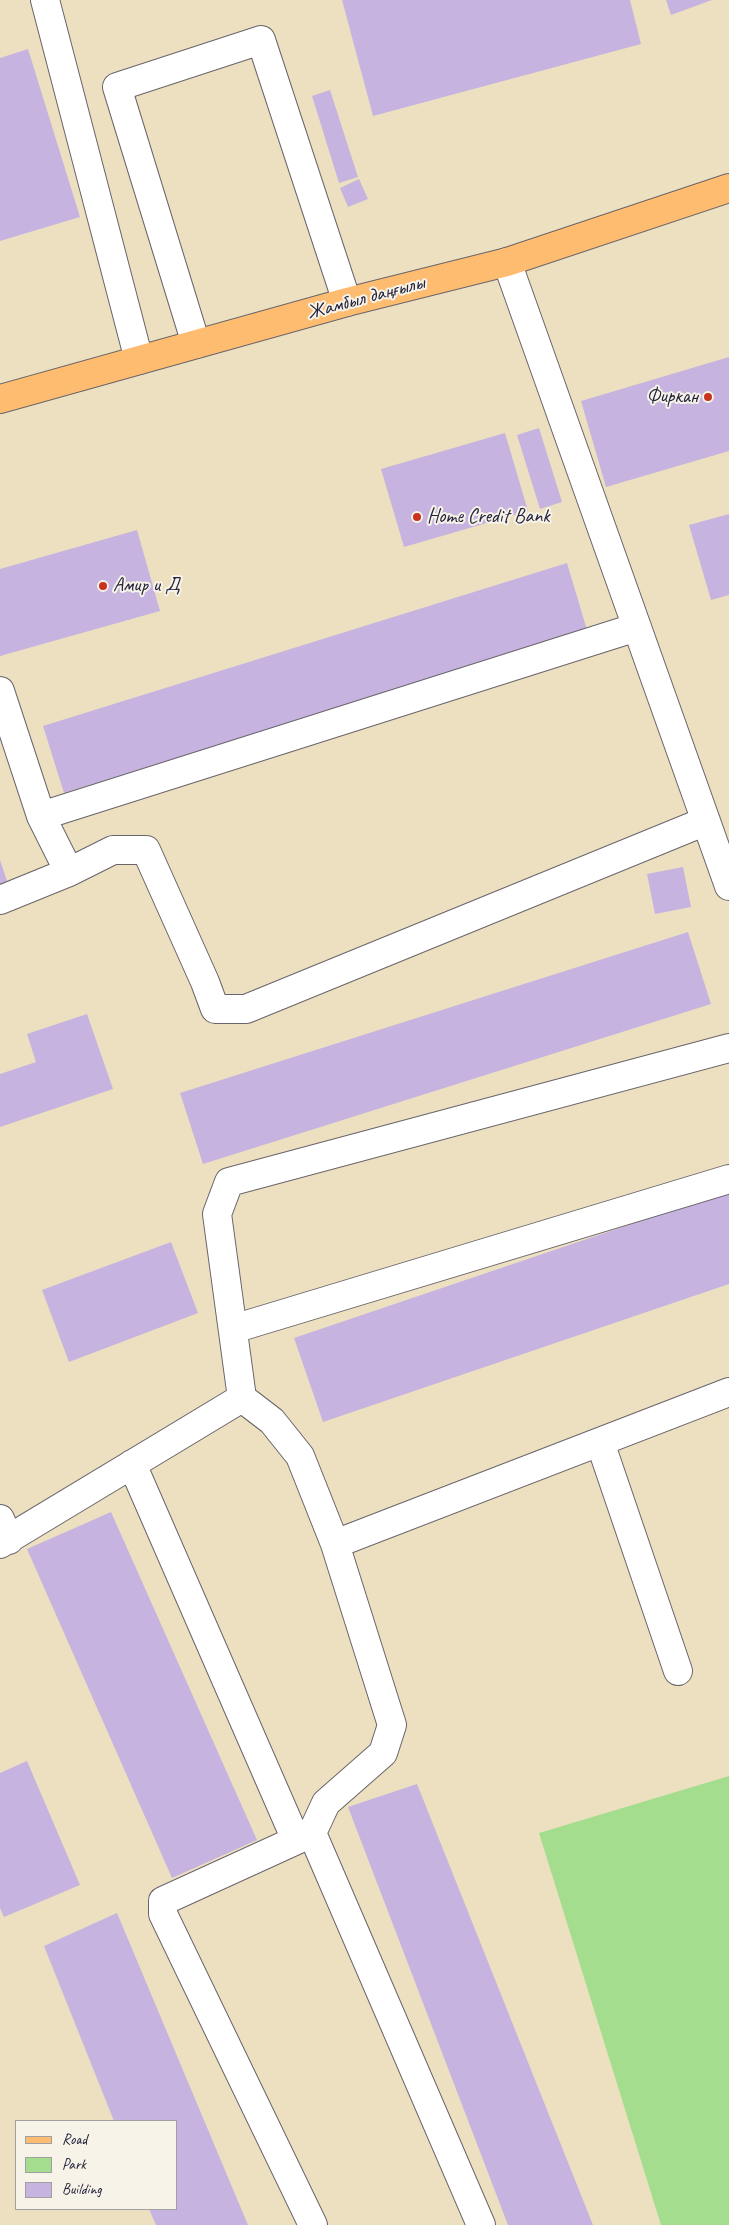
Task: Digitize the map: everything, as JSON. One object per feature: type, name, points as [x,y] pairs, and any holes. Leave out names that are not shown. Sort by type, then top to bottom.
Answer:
[{"type":"main road","name":"Жамбыл даңғылы","points":[[0,399],[347,302],[507,262],[729,188]]},
{"type":"street","points":[[45,0],[139,360]]},
{"type":"street","points":[[196,344],[117,87],[261,40],[347,302]]},
{"type":"street","points":[[507,262],[729,886]]},
{"type":"street","points":[[40,816],[637,627]]},
{"type":"street","points":[[0,691],[40,816],[69,872]]},
{"type":"street","points":[[0,900],[69,872],[113,850],[146,850],[205,982],[215,1009],[246,1009],[706,821]]},
{"type":"street","points":[[313,2225],[163,1914],[163,1901],[304,1836],[326,1804],[383,1752],[392,1725],[335,1544],[300,1456],[272,1421],[242,1398],[217,1214],[229,1182],[729,1048]]},
{"type":"street","points":[[233,1329],[729,1179]]},
{"type":"street","points":[[335,1544],[729,1392]]},
{"type":"street","points":[[3,1534],[132,1464],[242,1398]]},
{"type":"street","points":[[600,1442],[678,1671]]},
{"type":"street","points":[[132,1464],[481,2225]]},
{"type":"green space","points":[[729,1776],[729,2225],[661,2225],[539,1833]]},
{"type":"building","points":[[342,0],[630,0],[641,44],[373,116]]},
{"type":"building","points":[[666,0],[712,0],[671,15]]},
{"type":"building","points":[[28,49],[80,217],[0,241],[0,58]]},
{"type":"building","points":[[330,90],[358,177],[339,183],[312,96]]},
{"type":"building","points":[[359,179],[368,199],[348,207],[340,188]]},
{"type":"building","points":[[729,357],[729,451],[606,487],[581,401]]},
{"type":"building","points":[[539,428],[562,502],[540,509],[517,435]]},
{"type":"building","points":[[505,433],[528,511],[404,547],[381,469]]},
{"type":"building","points":[[729,514],[729,595],[711,600],[689,525]]},
{"type":"building","points":[[137,530],[160,611],[0,656],[0,569]]},
{"type":"building","points":[[567,563],[587,630],[64,793],[43,726]]},
{"type":"building","points":[[0,860],[7,881],[0,884]]},
{"type":"building","points":[[683,867],[691,907],[655,914],[647,874]]},
{"type":"building","points":[[688,932],[711,1004],[203,1164],[180,1093]]},
{"type":"building","points":[[87,1014],[113,1089],[0,1127],[0,1074],[36,1062],[27,1034]]},
{"type":"building","points":[[729,1191],[729,1284],[323,1422],[294,1338]]},
{"type":"building","points":[[171,1242],[198,1313],[69,1362],[42,1290]]},
{"type":"building","points":[[111,1512],[257,1840],[172,1878],[27,1549]]},
{"type":"building","points":[[27,1761],[80,1885],[4,1917],[0,1908],[0,1773]]},
{"type":"building","points":[[417,1784],[593,2225],[508,2225],[348,1807]]},
{"type":"building","points":[[117,1913],[248,2225],[156,2225],[149,2210],[178,2210],[178,2120],[114,2120],[44,1946]]},
{"type":"place","name":"Фиркан","points":[[708,397]]},
{"type":"place","name":"Home Credit Bank","points":[[417,517]]},
{"type":"place","name":"Амир и Д","points":[[103,586]]}]
